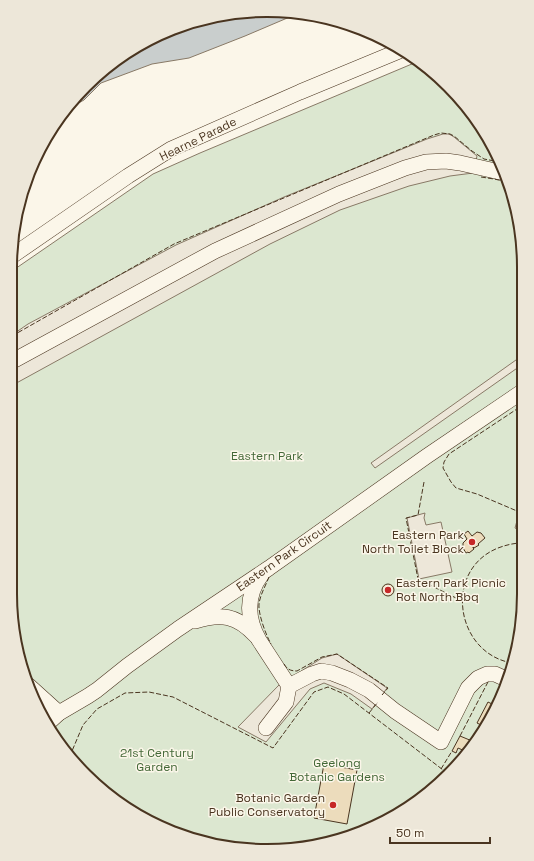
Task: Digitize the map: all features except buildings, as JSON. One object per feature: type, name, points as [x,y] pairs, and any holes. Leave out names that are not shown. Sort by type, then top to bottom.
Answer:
[{"type":"street","name":"Hearne Parade","points":[[18,252],[122,180],[171,149],[300,92],[396,52]]},
{"type":"street","points":[[17,359],[215,251],[339,194],[420,163],[431,161],[460,163],[498,172]]},
{"type":"street","name":"Eastern Park Circuit","points":[[49,718],[88,696],[178,629],[269,568],[420,460],[517,395]]},
{"type":"street","points":[[266,728],[286,702],[289,686],[259,640],[250,618],[252,591],[257,582],[269,568]]},
{"type":"street","points":[[178,629],[200,620],[222,616],[242,623],[259,640]]},
{"type":"street","points":[[289,686],[321,671],[332,673],[350,680],[368,690],[395,711],[441,742],[468,688],[478,678],[487,674],[495,674],[503,678]]},
{"type":"green space","name":"Eastern Park","points":[[412,64],[444,90],[475,128],[484,142],[504,187],[515,234],[517,267],[517,594],[515,627],[504,674],[491,705],[475,733],[455,759],[432,782],[392,811],[363,825],[347,831],[300,842],[267,844],[234,842],[218,839],[171,825],[142,811],[128,802],[90,771],[59,733],[50,719],[30,674],[19,627],[17,594],[17,268],[153,174]]},
{"type":"shaded area","points":[[267,17],[287,18],[189,58],[152,64],[101,83],[84,100],[78,103],[102,79],[128,59],[142,50],[171,36],[187,30],[234,19]]},
{"type":"shaded area","points":[[443,134],[449,134],[454,137],[477,156],[473,173],[450,176],[409,186],[340,210],[270,244],[17,383],[17,332],[28,324],[176,245],[284,197],[427,139]]},
{"type":"shaded area","points":[[517,359],[517,368],[375,468],[371,463]]},
{"type":"shaded area","points":[[425,513],[424,518],[426,525],[441,522],[452,572],[419,579],[407,518]]},
{"type":"shaded area","points":[[337,654],[387,688],[372,709],[351,694],[324,683],[310,689],[266,742],[238,727],[279,685],[322,658]]},
{"type":"fence","points":[[17,333],[174,244],[434,135],[441,133],[450,134],[484,159],[493,161]]},
{"type":"fence","points":[[481,177],[502,181]]},
{"type":"fence","points":[[517,409],[449,454],[444,462],[443,468],[456,488],[477,494],[517,511]]},
{"type":"fence","points":[[424,482],[418,515],[406,518],[418,579],[462,601]]},
{"type":"fence","points":[[507,661],[493,656],[478,644],[468,628],[463,610],[463,591],[469,574],[480,559],[498,548],[517,543]]},
{"type":"fence","points":[[269,577],[261,597],[259,608],[263,624],[271,644]]},
{"type":"fence","points":[[284,664],[292,671],[297,671],[322,657],[337,654],[388,688],[382,695]]},
{"type":"fence","points":[[460,736],[489,680]]},
{"type":"fence","points":[[72,750],[83,725],[97,709],[125,693],[149,692],[173,697],[273,748],[314,692],[328,687],[344,694],[444,771]]},
{"type":"fence","points":[[369,713],[378,702]]},
{"type":"fence","points":[[441,769],[452,751]]},
{"type":"place","name":"Eastern Park North Toilet Block","points":[[472,542]]},
{"type":"place","name":"Eastern Park Picnic Rot North Bbq","points":[[388,590]]},
{"type":"place","name":"Botanic Garden Public Conservatory","points":[[333,805]]},
{"type":"park label","name":"21st Century Garden","points":[[157,760]]},
{"type":"park label","name":"Geelong Botanic Gardens","points":[[337,770]]}]
